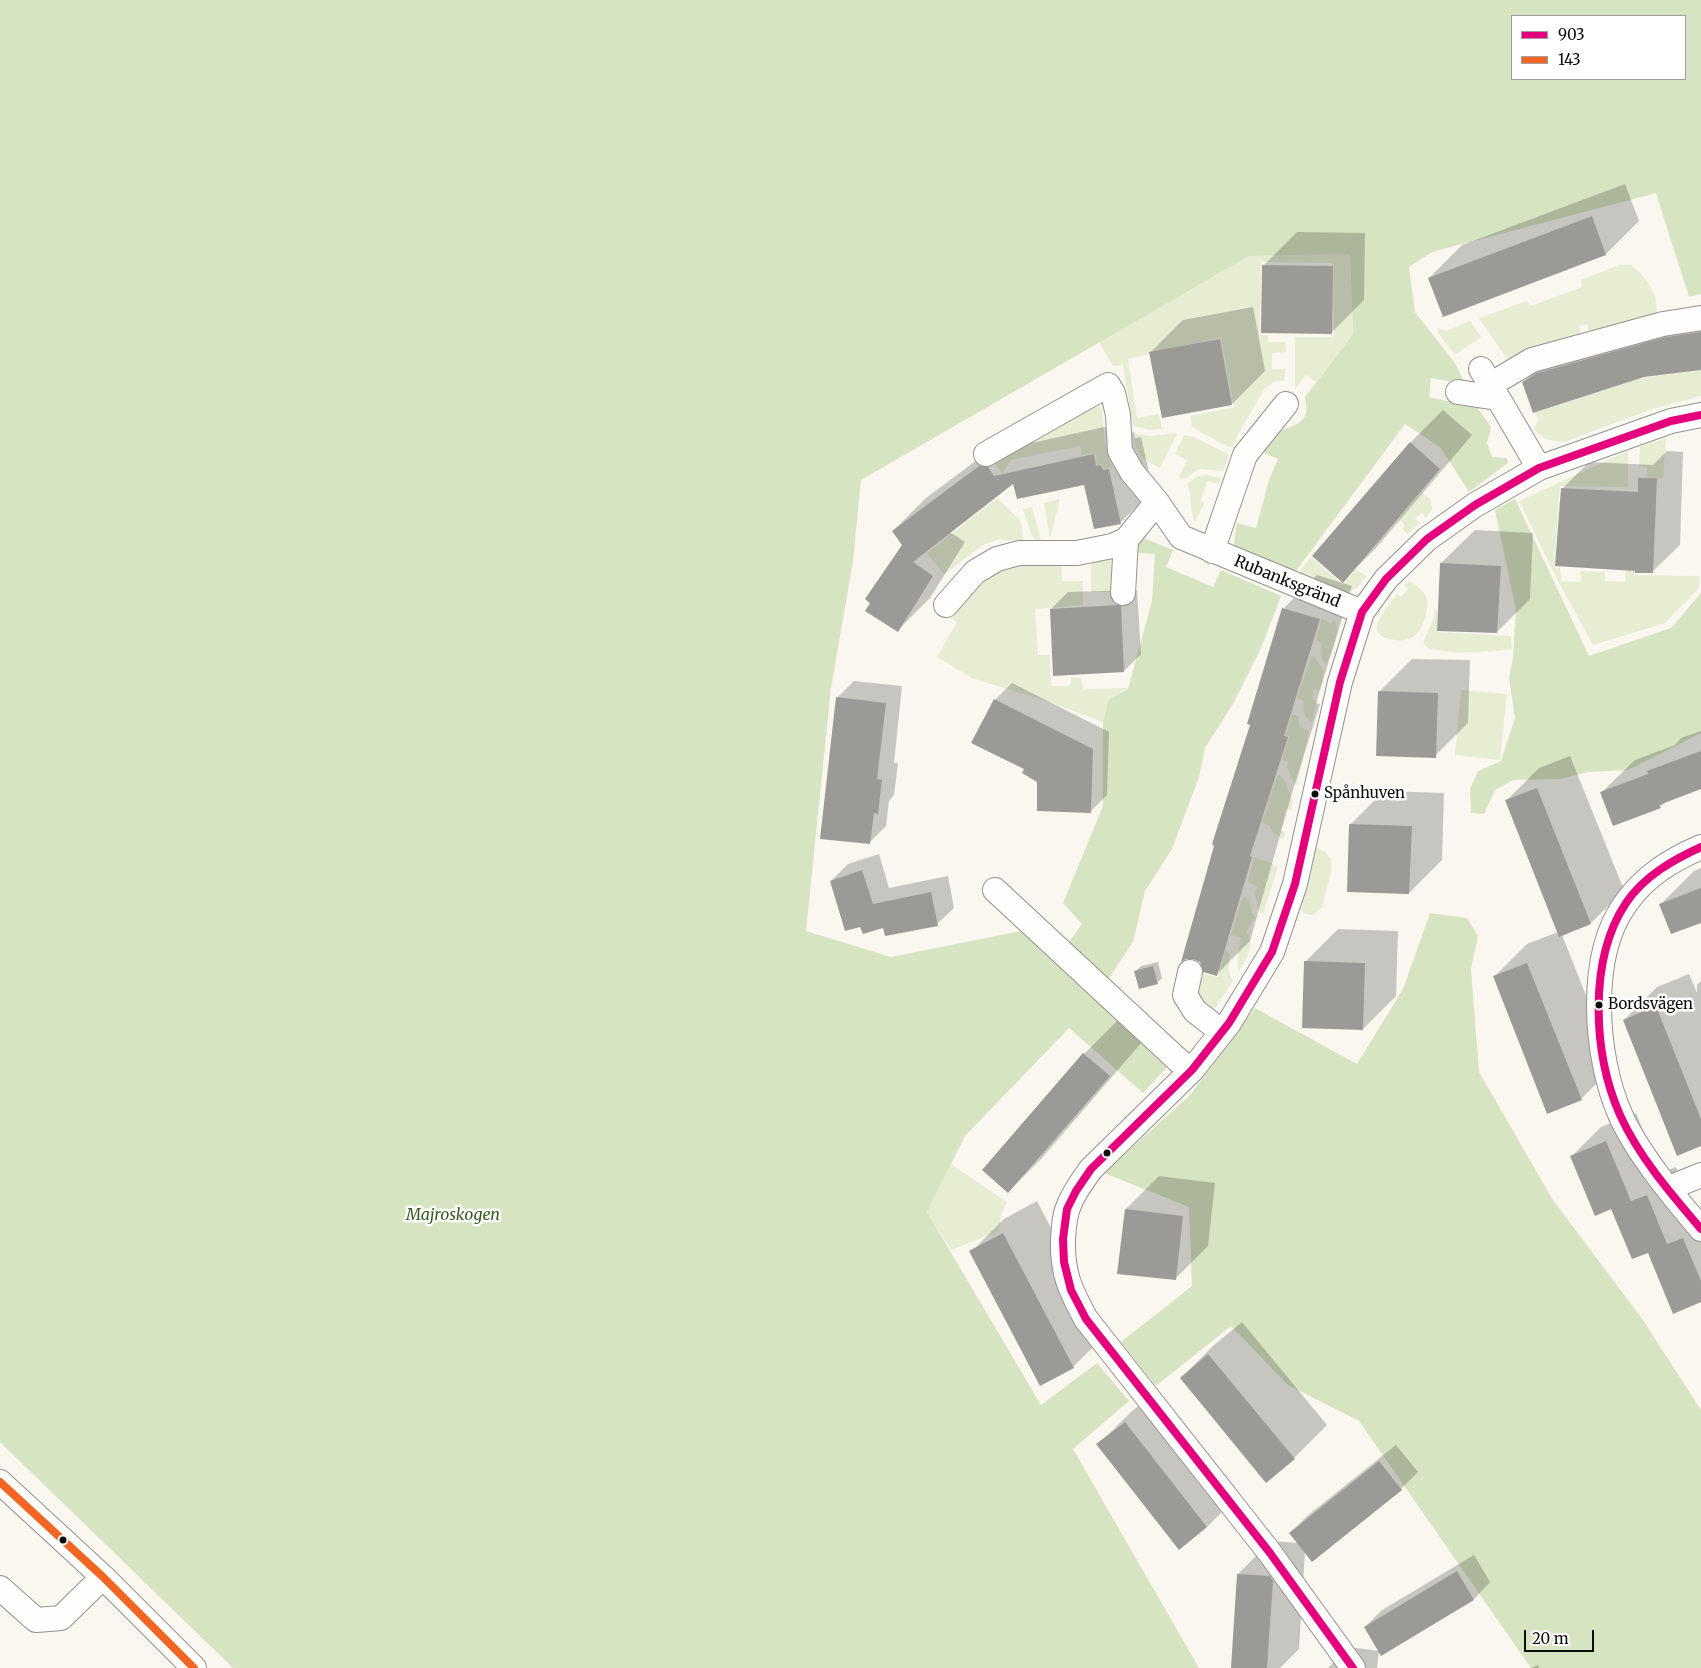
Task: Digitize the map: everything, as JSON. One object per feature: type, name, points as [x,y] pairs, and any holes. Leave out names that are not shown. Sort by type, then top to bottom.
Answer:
[{"type":"street","points":[[1458,392],[1489,384],[1532,360],[1663,324],[1701,318]]},
{"type":"street","points":[[1489,384],[1539,468]]},
{"type":"street","name":"Rubanksgränd","points":[[986,454],[1108,385],[1113,393],[1118,415],[1120,450],[1132,472],[1157,502],[1181,537],[1362,612]]},
{"type":"street","name":"Rubanksgränd","points":[[1212,551],[1245,455],[1286,404]]},
{"type":"street","points":[[1353,1668],[1270,1553],[1086,1319],[1072,1293],[1064,1271],[1064,1222],[1069,1204],[1077,1188],[1091,1169],[1192,1070],[1229,1023],[1272,952],[1295,884],[1340,682],[1362,612],[1386,579],[1427,539],[1474,505],[1539,468],[1671,421],[1701,415]]},
{"type":"street","points":[[946,605],[975,572],[997,559],[1019,553],[1077,553],[1112,546],[1126,540],[1157,502]]},
{"type":"street","points":[[1124,594],[1126,540]]},
{"type":"street","points":[[1701,847],[1677,857],[1655,872],[1626,903],[1614,923],[1606,946],[1600,985],[1599,1016],[1608,1081],[1621,1115],[1641,1152],[1701,1229]]},
{"type":"street","points":[[995,890],[1179,1062],[1192,1070]]},
{"type":"street","points":[[1190,972],[1185,995],[1195,1011],[1222,1032]]},
{"type":"street","points":[[1669,1188],[1701,1175]]},
{"type":"street","points":[[0,1482],[103,1577],[194,1668]]},
{"type":"street","points":[[0,1588],[36,1620],[61,1618],[103,1577]]},
{"type":"green space","name":"Majroskogen","points":[[0,0],[1701,0],[1701,294],[1689,297],[1656,193],[1432,252],[1409,267],[1415,312],[1455,363],[1465,384],[1431,378],[1429,397],[1478,408],[1491,427],[1487,443],[1492,457],[1507,458],[1508,463],[1469,492],[1440,447],[1405,424],[1293,575],[1236,551],[1234,543],[1237,523],[1256,528],[1269,480],[1278,459],[1262,452],[1274,434],[1303,419],[1306,414],[1305,398],[1353,334],[1350,254],[1249,256],[861,480],[853,561],[831,688],[806,931],[891,957],[1026,930],[1169,1065],[1143,1093],[1069,1028],[965,1136],[927,1212],[1041,1405],[1097,1363],[1129,1401],[1073,1449],[1199,1668],[233,1668],[0,1442]]},
{"type":"green space","points":[[1350,254],[1353,334],[1305,398],[1316,382],[1306,375],[1295,389],[1295,337],[1334,337],[1333,263],[1261,262],[1260,335],[1268,336],[1268,342],[1285,342],[1286,352],[1272,353],[1272,369],[1286,369],[1284,380],[1274,382],[1265,388],[1233,446],[1228,447],[1192,427],[1190,416],[1234,407],[1221,337],[1128,359],[1137,418],[1159,414],[1162,429],[1149,430],[1133,426],[1123,365],[1113,366],[1099,342],[1249,256]]},
{"type":"green space","points":[[1619,265],[1631,265],[1647,281],[1656,300],[1656,315],[1590,336],[1587,324],[1579,326],[1581,338],[1509,362],[1479,318],[1527,301],[1531,306],[1582,287],[1581,280]]},
{"type":"green space","points":[[1470,321],[1481,337],[1455,355],[1438,333],[1437,328],[1447,331]]},
{"type":"green space","points":[[1701,370],[1701,396],[1652,409],[1564,442],[1547,439],[1534,429],[1538,419],[1535,413],[1629,382],[1630,380]]},
{"type":"green space","points":[[1093,406],[1101,407],[1102,409],[1106,446],[1112,467],[1104,469],[1102,464],[1097,465],[1095,453],[1082,455],[1080,446],[1011,460],[1002,474],[993,461]]},
{"type":"green space","points":[[1134,433],[1149,436],[1177,434],[1160,468],[1148,462],[1137,451]]},
{"type":"green space","points":[[1184,435],[1194,437],[1226,453],[1229,456],[1223,471],[1199,469],[1184,479],[1179,477],[1187,460],[1175,454]]},
{"type":"green space","points":[[1666,438],[1663,478],[1647,477],[1647,467],[1639,467],[1640,447]]},
{"type":"green space","points":[[1628,451],[1628,487],[1560,486],[1554,567],[1560,568],[1561,581],[1581,582],[1581,571],[1605,572],[1605,581],[1625,582],[1627,543],[1634,543],[1634,575],[1700,576],[1699,588],[1665,623],[1593,645],[1557,579],[1519,501]]},
{"type":"green space","points":[[1206,475],[1221,478],[1219,484],[1207,481],[1201,501],[1204,504],[1195,522],[1187,484],[1198,476]]},
{"type":"green space","points":[[1422,492],[1430,499],[1432,509],[1426,518],[1422,513],[1415,518],[1420,523],[1407,534],[1403,529],[1404,524],[1399,519]]},
{"type":"green space","points":[[997,498],[1020,520],[1024,541],[999,539],[981,546],[945,574],[942,572],[927,553]]},
{"type":"green space","points":[[1060,499],[1050,538],[1044,503]]},
{"type":"green space","points":[[1515,499],[1589,656],[1671,628],[1701,593],[1701,733],[1628,770],[1588,772],[1560,779],[1513,780],[1495,790],[1484,814],[1471,813],[1470,789],[1478,771],[1501,761],[1515,718],[1509,678],[1513,657],[1516,610],[1495,510]]},
{"type":"green space","points":[[1032,507],[1042,544],[1040,548],[1032,536],[1023,509]]},
{"type":"green space","points":[[1144,538],[1173,550],[1166,567],[1213,587],[1221,570],[1281,596],[1261,648],[1233,704],[1205,748],[1199,777],[1172,849],[1145,891],[1133,942],[1105,984],[1069,942],[1082,924],[1063,903],[1103,806],[1103,722],[1108,700],[1128,689],[1152,601],[1155,554],[1136,553],[1136,542]]},
{"type":"green space","points":[[1106,556],[1112,568],[1111,592],[1091,592],[1091,565],[1093,559]]},
{"type":"green space","points":[[1311,557],[1343,585],[1355,570],[1367,576],[1357,588],[1343,593],[1297,575]]},
{"type":"green space","points":[[1061,561],[1062,581],[1083,581],[1083,605],[1035,609],[1038,655],[1050,655],[1051,686],[1070,686],[1071,677],[1081,678],[1083,689],[1128,688],[1108,700],[1103,722],[1049,702],[972,678],[937,657],[957,622],[949,617],[981,581],[1002,567]]},
{"type":"green space","points":[[1409,581],[1419,587],[1426,596],[1427,608],[1424,623],[1417,634],[1407,640],[1386,638],[1378,633],[1379,619],[1397,594],[1401,597],[1408,589],[1404,586]]},
{"type":"green space","points":[[1434,610],[1437,610],[1437,632],[1511,636],[1512,649],[1480,652],[1447,652],[1426,647],[1423,642],[1434,617]]},
{"type":"green space","points":[[1322,618],[1331,624],[1334,620],[1337,631],[1337,637],[1326,665],[1322,658],[1321,643],[1316,640]]},
{"type":"green space","points":[[1312,655],[1324,671],[1320,690],[1314,689],[1312,699],[1317,702],[1312,722],[1304,713],[1304,701],[1297,698]]},
{"type":"green space","points":[[1461,690],[1507,694],[1500,760],[1455,755]]},
{"type":"green space","points":[[1292,714],[1298,716],[1300,727],[1309,731],[1297,786],[1294,784],[1287,767],[1288,762],[1282,760],[1289,736],[1286,735]]},
{"type":"green space","points":[[1278,774],[1284,779],[1293,802],[1291,810],[1286,809],[1281,830],[1285,832],[1283,840],[1272,831],[1270,826],[1262,823]]},
{"type":"green space","points":[[1316,847],[1325,852],[1331,859],[1331,872],[1322,907],[1313,915],[1305,914],[1301,910]]},
{"type":"green space","points":[[1254,857],[1278,867],[1263,914],[1259,911],[1255,892],[1258,887],[1248,882]]},
{"type":"green space","points":[[1243,896],[1249,899],[1253,915],[1257,920],[1253,919],[1247,932],[1250,949],[1238,973],[1238,953],[1241,938],[1231,935]]},
{"type":"green space","points":[[1430,913],[1467,918],[1478,936],[1471,969],[1479,1072],[1553,1200],[1643,1320],[1701,1410],[1701,1668],[1531,1668],[1359,1421],[1288,1385],[1231,1326],[1156,1386],[1121,1342],[1192,1286],[1189,1207],[1104,1173],[1190,1095],[1255,1008],[1357,1064],[1403,989]]},
{"type":"green space","points":[[1225,951],[1230,953],[1229,971],[1233,981],[1211,1014],[1193,991],[1198,973],[1218,977]]},
{"type":"green space","points":[[951,1164],[1007,1202],[1001,1215],[999,1231],[951,1250],[927,1212]]},
{"type":"building","points":[[1592,216],[1606,255],[1443,317],[1428,278]]},
{"type":"building","points":[[1262,265],[1333,266],[1332,334],[1261,333]]},
{"type":"building","points":[[1701,332],[1701,370],[1644,377],[1533,413],[1522,382],[1537,373],[1666,337]]},
{"type":"building","points":[[1220,339],[1232,405],[1162,418],[1149,352]]},
{"type":"building","points":[[1410,442],[1440,469],[1343,583],[1312,556]]},
{"type":"building","points":[[1094,454],[1096,466],[1101,465],[1103,470],[1109,469],[1121,524],[1094,529],[1084,485],[1017,499],[1013,484],[913,562],[933,576],[898,632],[865,611],[870,603],[865,599],[902,545],[892,531],[979,466],[988,467],[994,476]]},
{"type":"building","points":[[1638,478],[1657,478],[1653,573],[1555,566],[1561,488],[1638,492]]},
{"type":"building","points":[[1440,563],[1501,566],[1497,633],[1437,631]]},
{"type":"building","points":[[1121,606],[1124,672],[1053,676],[1050,609]]},
{"type":"building","points":[[1282,608],[1320,619],[1284,736],[1288,737],[1250,856],[1252,857],[1217,976],[1203,972],[1200,962],[1193,959],[1186,959],[1181,962],[1214,846],[1212,844],[1250,725],[1247,724]]},
{"type":"building","points":[[1378,691],[1438,693],[1436,758],[1376,756]]},
{"type":"building","points":[[836,697],[886,703],[877,779],[882,780],[878,814],[874,813],[870,844],[820,839]]},
{"type":"building","points":[[994,699],[1093,749],[1091,813],[1037,811],[1037,782],[1022,773],[1024,769],[971,743]]},
{"type":"building","points":[[1701,751],[1701,789],[1659,805],[1661,808],[1613,826],[1600,792],[1648,774],[1647,771]]},
{"type":"building","points":[[1537,788],[1591,924],[1559,937],[1505,800]]},
{"type":"building","points":[[1349,824],[1412,826],[1409,894],[1347,892]]},
{"type":"building","points":[[862,870],[873,904],[931,892],[938,926],[885,936],[883,928],[863,934],[860,927],[845,931],[830,881]]},
{"type":"building","points":[[1701,888],[1701,923],[1671,934],[1659,904]]},
{"type":"building","points":[[1304,961],[1365,963],[1363,1030],[1302,1028]]},
{"type":"building","points":[[1527,963],[1582,1100],[1547,1114],[1493,976]]},
{"type":"building","points":[[1153,966],[1158,984],[1139,989],[1134,971]]},
{"type":"building","points":[[1656,1006],[1701,1119],[1701,1146],[1677,1156],[1623,1020]]},
{"type":"building","points":[[1083,1053],[1110,1076],[1008,1193],[982,1170]]},
{"type":"building","points":[[1606,1141],[1631,1201],[1647,1195],[1667,1244],[1683,1238],[1701,1281],[1701,1302],[1673,1314],[1648,1253],[1632,1259],[1611,1209],[1595,1216],[1570,1156]]},
{"type":"building","points":[[1125,1209],[1183,1216],[1176,1280],[1117,1274]]},
{"type":"building","points":[[1003,1233],[1074,1368],[1040,1386],[969,1251]]},
{"type":"building","points":[[1208,1354],[1295,1459],[1266,1483],[1180,1378]]},
{"type":"building","points":[[1125,1422],[1207,1527],[1179,1550],[1096,1444]]},
{"type":"building","points":[[1379,1461],[1402,1490],[1312,1562],[1289,1533]]},
{"type":"building","points":[[1457,1571],[1474,1600],[1381,1656],[1364,1627]]},
{"type":"building","points":[[1237,1574],[1270,1576],[1273,1581],[1267,1668],[1231,1668]]},
{"type":"transit line","name":"903","points":[[1353,1668],[1270,1553],[1086,1319],[1071,1290],[1064,1262],[1063,1239],[1067,1209],[1076,1191],[1091,1169],[1192,1070],[1229,1023],[1272,952],[1295,884],[1340,682],[1362,612],[1386,579],[1427,539],[1475,505],[1539,468],[1671,421],[1701,415]]},
{"type":"transit line","name":"903","points":[[1701,847],[1680,857],[1650,877],[1633,893],[1626,903],[1614,926],[1605,952],[1600,979],[1599,1008],[1604,1064],[1620,1115],[1636,1146],[1667,1189],[1701,1229]]},
{"type":"transit line","name":"143","points":[[0,1482],[103,1577],[194,1668]]},
{"type":"place","name":"Spånhuven","points":[[1315,794]]},
{"type":"place","name":"Bordsvägen","points":[[1599,1005]]}]
